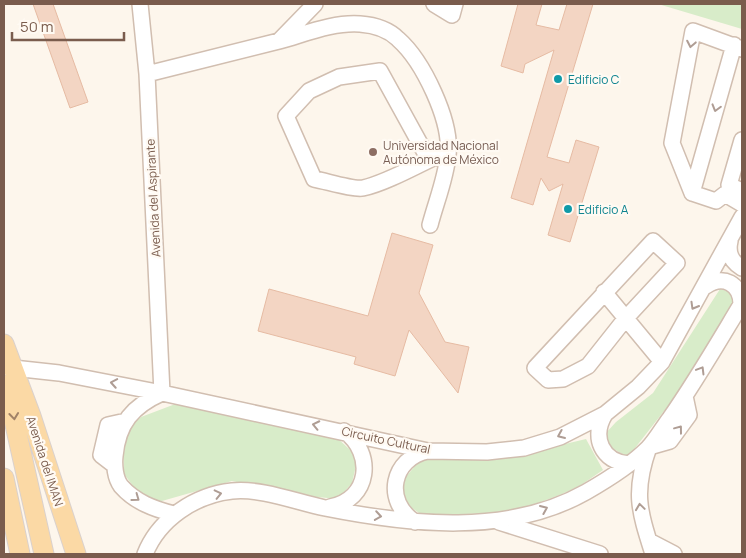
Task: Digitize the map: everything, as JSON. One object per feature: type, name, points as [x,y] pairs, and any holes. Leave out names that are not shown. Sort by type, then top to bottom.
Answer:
[{"type":"main road","name":"Avenida del IMAN","points":[[4,344],[9,367],[76,554]]},
{"type":"main road","name":"Avenida del IMAN","points":[[9,367],[13,416],[44,554]]},
{"type":"main road","points":[[4,478],[20,554]]},
{"type":"street","name":"Avenida del Aspirante","points":[[140,4],[147,74],[162,392]]},
{"type":"street","points":[[279,41],[314,4]]},
{"type":"street","points":[[434,4],[452,15],[455,4]]},
{"type":"street","points":[[147,74],[348,24],[370,25],[390,33],[406,47],[419,65],[445,126],[448,151],[430,224]]},
{"type":"street","points":[[693,31],[738,47],[692,193],[672,142],[693,31]]},
{"type":"street","points":[[429,160],[380,71],[339,77],[308,91],[286,116],[314,179],[362,188],[429,160],[448,151]]},
{"type":"street","points":[[742,140],[729,185],[742,191]]},
{"type":"street","points":[[692,193],[716,201],[725,194],[742,204]]},
{"type":"street","name":"Circuito Cultural","points":[[9,367],[59,373],[162,392],[343,430],[428,451],[488,452],[524,448],[560,437],[605,414],[638,387],[662,362],[706,286],[742,217]]},
{"type":"street","points":[[730,240],[729,253],[731,259],[742,268]]},
{"type":"street","points":[[654,241],[677,263],[626,318],[588,366],[563,380],[548,380],[535,368],[604,292],[654,241]]},
{"type":"street","points":[[145,554],[158,531],[174,514],[209,496],[233,491],[260,493],[326,508],[415,522],[497,522],[532,515],[585,492],[629,464],[649,447],[685,396],[742,303],[739,292],[731,283],[721,280],[706,286]]},
{"type":"street","points":[[604,292],[662,362]]},
{"type":"street","points":[[162,392],[146,400],[126,420],[117,438],[114,465],[119,484],[134,498],[152,508],[174,514]]},
{"type":"street","points":[[605,414],[598,433],[600,446],[615,461],[629,464]]},
{"type":"street","points":[[326,508],[342,504],[350,499],[356,493],[364,478],[365,469],[362,450],[343,430]]},
{"type":"street","points":[[649,447],[640,472],[638,496],[641,518],[651,548],[674,554]]},
{"type":"street","points":[[415,522],[407,517],[397,503],[394,485],[400,469],[412,456],[428,451]]},
{"type":"street","points":[[497,522],[600,554]]},
{"type":"green space","points":[[658,4],[742,4],[742,29]]},
{"type":"green space","points":[[720,289],[734,293],[738,304],[682,388],[628,457],[610,447],[605,434],[616,422],[653,393]]},
{"type":"green space","points":[[178,403],[336,437],[358,457],[352,483],[338,499],[297,495],[232,481],[155,503],[136,490],[124,474],[123,446],[127,429],[141,417]]},
{"type":"green space","points":[[586,439],[603,470],[581,485],[530,506],[504,513],[422,515],[409,506],[403,493],[405,478],[420,460],[544,449]]},
{"type":"building","points":[[33,4],[53,4],[88,102],[70,108]]},
{"type":"building","points":[[518,4],[542,4],[536,25],[559,30],[567,4],[593,4],[547,157],[569,163],[576,140],[599,147],[570,242],[548,235],[563,184],[549,191],[541,178],[533,205],[511,198],[554,50],[525,64],[523,73],[501,66]]},
{"type":"building","points":[[392,233],[433,245],[419,293],[445,342],[469,347],[458,393],[409,330],[395,376],[354,364],[356,357],[258,331],[269,289],[368,316]]},
{"type":"place","name":"Edificio C","points":[[558,79]]},
{"type":"place","name":"Universidad Nacional Autónoma de México","points":[[373,152]]},
{"type":"place","name":"Edificio A","points":[[568,209]]}]
